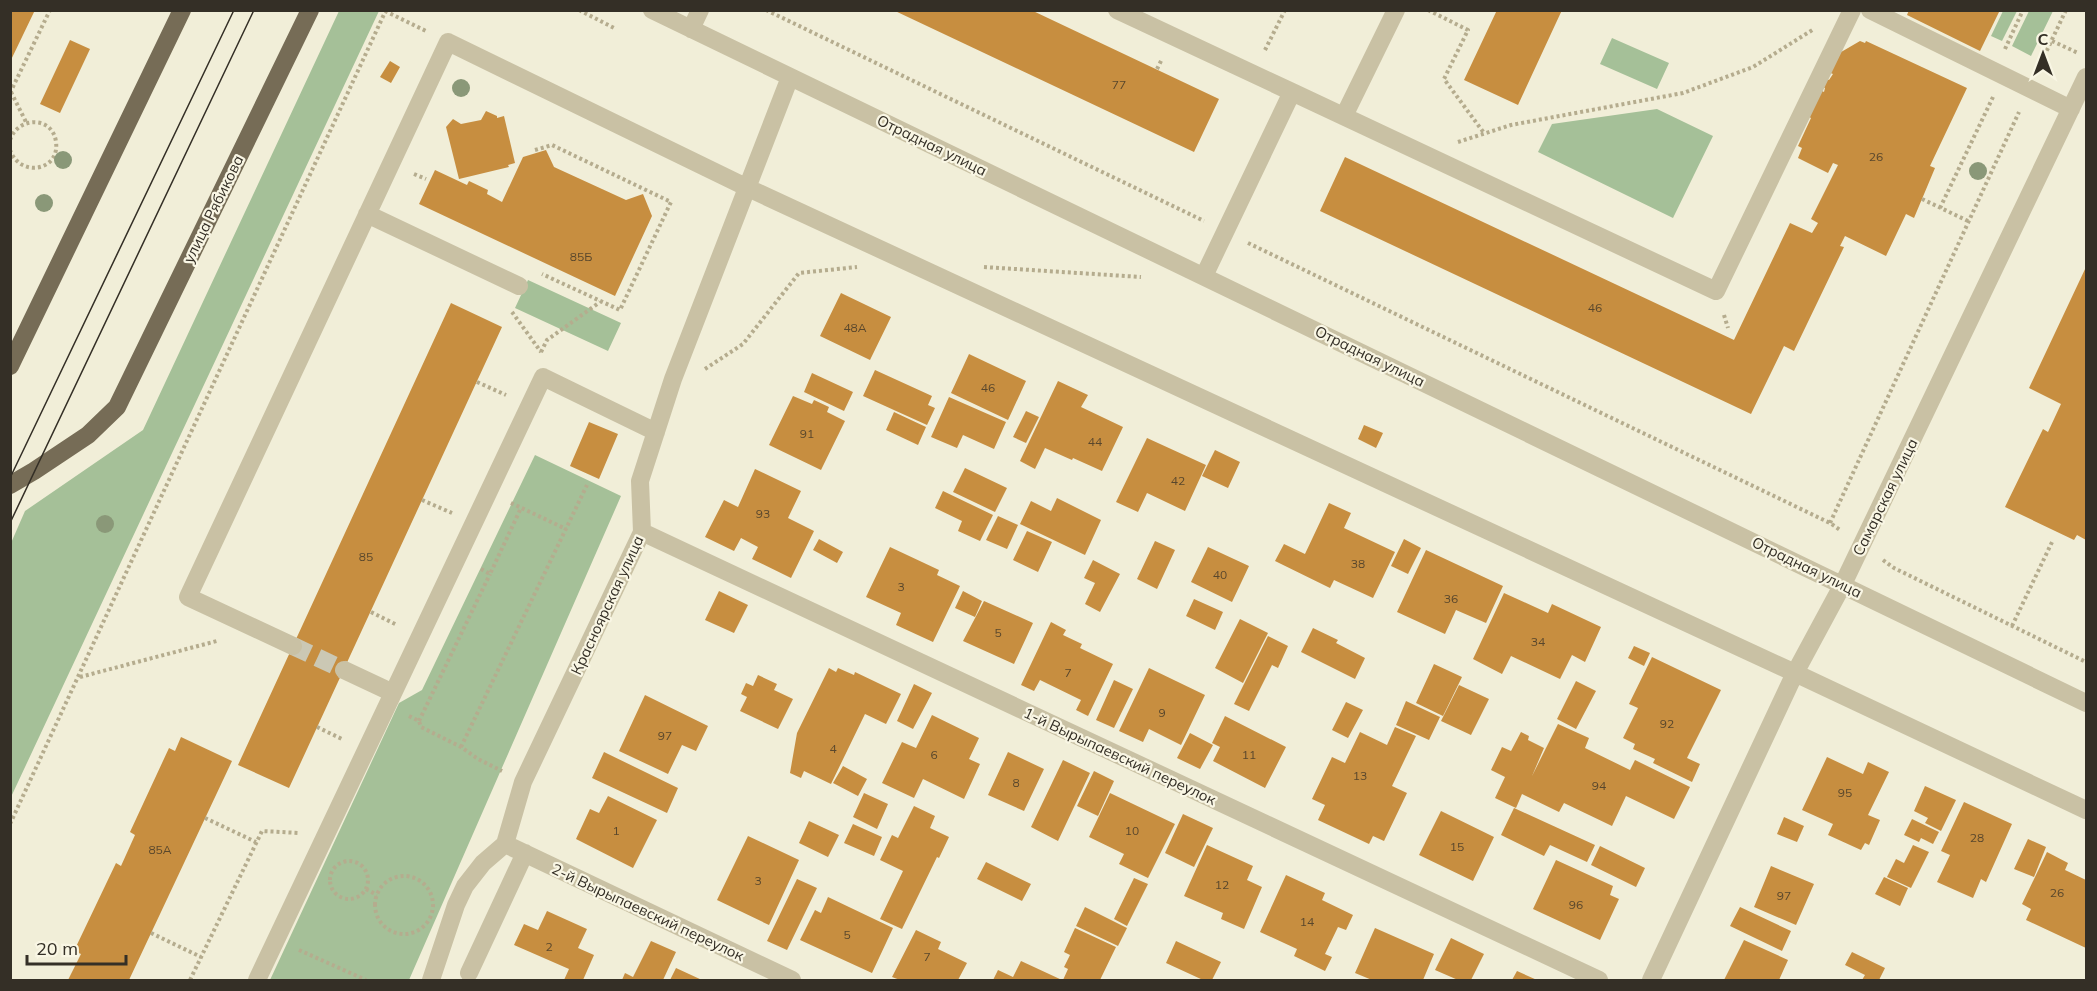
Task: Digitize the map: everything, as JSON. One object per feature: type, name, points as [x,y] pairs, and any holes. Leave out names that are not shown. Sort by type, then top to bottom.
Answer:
[{"type":"main road","points":[[10,366],[182,10]]},
{"type":"main road","name":"улица Рябикова","points":[[10,485],[88,435],[117,407],[310,10]]},
{"type":"street","name":"Отрадная улица","points":[[652,10],[2086,703]]},
{"type":"street","points":[[691,29],[700,10]]},
{"type":"street","points":[[1117,10],[1716,291],[1852,10]]},
{"type":"street","points":[[1344,116],[1396,10]]},
{"type":"street","points":[[1870,10],[2071,109]]},
{"type":"street","points":[[293,646],[188,597],[448,42],[748,188],[2086,810]]},
{"type":"street","name":"Красноярская улица","points":[[505,844],[523,782],[642,532],[640,481],[673,379],[790,77]]},
{"type":"street","name":"Самарская улица","points":[[1651,981],[1795,673],[1843,584],[2086,77]]},
{"type":"street","points":[[1204,276],[1292,92]]},
{"type":"street","points":[[368,214],[519,286]]},
{"type":"street","points":[[257,981],[543,377],[656,432]]},
{"type":"street","name":"1-й Вырыпаевский переулок","points":[[642,532],[1599,981]]},
{"type":"street","points":[[344,670],[390,699]]},
{"type":"street","points":[[431,981],[456,905],[465,885],[483,863],[505,844]]},
{"type":"street","name":"2-й Вырыпаевский переулок","points":[[505,844],[792,981]]},
{"type":"street","points":[[469,973],[525,854]]},
{"type":"path","points":[[26,123],[11,93],[50,10]]},
{"type":"path","points":[[579,10],[616,29]]},
{"type":"path","points":[[766,10],[1830,523],[1894,568],[2086,662]]},
{"type":"path","points":[[1254,74],[1285,10]]},
{"type":"path","points":[[1428,10],[1468,30],[1444,79],[1484,133]]},
{"type":"path","points":[[1940,208],[1999,74],[2023,10]]},
{"type":"path","points":[[1830,523],[2066,10]]},
{"type":"path","points":[[10,824],[385,11],[448,42]]},
{"type":"path","points":[[1423,153],[1511,125],[1683,93],[1753,67],[1815,28]]},
{"type":"path","points":[[2052,41],[2086,57]]},
{"type":"path","points":[[10,140],[14,131],[26,123],[42,123],[54,134],[56,150],[48,163],[40,167],[26,167],[14,158],[10,150]]},
{"type":"path","points":[[519,286],[528,268],[620,310],[671,202],[552,145],[535,150]]},
{"type":"path","points":[[1922,199],[1968,221]]},
{"type":"path","points":[[673,379],[704,370],[743,344],[800,273],[865,267]]},
{"type":"path","points":[[980,267],[1147,278]]},
{"type":"path","points":[[536,362],[547,340],[601,302]]},
{"type":"path","points":[[510,309],[541,352]]},
{"type":"path","points":[[1722,309],[1728,328]]},
{"type":"path","points":[[477,382],[507,396]]},
{"type":"path","points":[[461,747],[586,485]]},
{"type":"path","points":[[489,492],[566,529]]},
{"type":"path","points":[[422,500],[452,514]]},
{"type":"path","points":[[419,721],[522,508]]},
{"type":"path","points":[[2012,626],[2053,540]]},
{"type":"path","points":[[457,558],[490,574]]},
{"type":"path","points":[[371,612],[400,626]]},
{"type":"path","points":[[80,676],[259,630]]},
{"type":"path","points":[[390,699],[419,721],[421,727],[523,782]]},
{"type":"path","points":[[317,727],[345,741]]},
{"type":"path","points":[[205,818],[256,842]]},
{"type":"path","points":[[190,981],[262,831],[303,833]]},
{"type":"path","points":[[347,861],[359,863],[367,873],[366,889],[361,896],[343,899],[333,892],[330,885],[331,872],[340,863],[347,861]]},
{"type":"path","points":[[404,876],[413,878],[422,882],[429,889],[433,908],[431,917],[425,925],[409,934],[390,931],[377,917],[375,908],[377,895],[386,882],[394,878],[404,876]]},
{"type":"path","points":[[366,889],[377,895]]},
{"type":"path","points":[[151,933],[201,957]]},
{"type":"path","points":[[276,939],[366,981]]},
{"type":"path","points":[[346,981],[350,973]]},
{"type":"green space","points":[[339,11],[379,11],[11,797],[11,543],[25,511],[143,430]]},
{"type":"green space","points":[[2003,11],[2017,11],[2002,41],[1991,36]]},
{"type":"green space","points":[[2029,11],[2053,11],[2031,56],[2012,46]]},
{"type":"green space","points":[[1612,38],[1669,63],[1657,89],[1600,64]]},
{"type":"green space","points":[[1657,109],[1713,136],[1673,218],[1538,152],[1552,124]]},
{"type":"green space","points":[[528,280],[621,323],[608,351],[515,308]]},
{"type":"green space","points":[[535,455],[621,496],[409,980],[270,980],[399,703],[422,690]]},
{"type":"building","points":[[10,10],[35,10],[10,62]]},
{"type":"building","points":[[893,10],[1031,10],[1219,99],[1194,152]]},
{"type":"building","points":[[1497,10],[1562,10],[1518,105],[1464,80]]},
{"type":"building","points":[[1909,10],[2000,10],[1980,51],[1907,15]]},
{"type":"building","points":[[70,40],[90,49],[60,113],[40,104]]},
{"type":"building","points":[[1860,41],[1865,43],[1866,41],[1967,88],[1930,166],[1935,168],[1914,218],[1906,214],[1886,256],[1845,236],[1840,246],[1844,247],[1794,351],[1784,346],[1751,414],[1320,211],[1345,157],[1734,340],[1790,223],[1812,233],[1818,223],[1811,219],[1838,165],[1833,163],[1828,173],[1798,158],[1802,148],[1798,146],[1811,118],[1804,114],[1816,88],[1824,92],[1825,88],[1818,85],[1822,77],[1829,80],[1833,74],[1828,72],[1836,55]]},
{"type":"building","points":[[390,61],[400,67],[391,83],[380,77]]},
{"type":"building","points":[[486,111],[497,118],[504,116],[515,163],[508,165],[509,167],[459,179],[446,127],[453,119],[461,124],[481,120]]},
{"type":"building","points":[[546,150],[554,167],[626,200],[643,194],[652,216],[615,296],[419,204],[435,170],[467,185],[469,181],[488,190],[487,194],[502,202],[523,157]]},
{"type":"building","points":[[2086,267],[2086,540],[2077,535],[2074,540],[2005,507],[2043,429],[2048,432],[2061,404],[2029,388]]},
{"type":"building","points":[[841,293],[891,317],[870,360],[820,336]]},
{"type":"building","points":[[451,303],[502,327],[289,788],[238,765]]},
{"type":"building","points":[[969,354],[1026,381],[1008,420],[951,393]]},
{"type":"building","points":[[875,370],[932,396],[928,405],[935,408],[927,425],[863,396]]},
{"type":"building","points":[[812,373],[853,392],[844,411],[804,392]]},
{"type":"building","points":[[1058,381],[1088,395],[1081,407],[1123,427],[1102,471],[1045,448],[1035,469],[1020,461]]},
{"type":"building","points":[[793,396],[812,404],[814,400],[829,407],[827,412],[845,421],[821,470],[769,445]]},
{"type":"building","points":[[949,397],[1006,422],[994,449],[963,435],[957,448],[931,437]]},
{"type":"building","points":[[1026,411],[1039,417],[1026,443],[1013,437]]},
{"type":"building","points":[[894,412],[926,427],[918,445],[886,430]]},
{"type":"building","points":[[589,422],[618,434],[599,479],[570,466]]},
{"type":"building","points":[[1364,425],[1383,433],[1376,448],[1358,439]]},
{"type":"building","points":[[1147,438],[1206,465],[1185,511],[1147,493],[1138,512],[1116,502]]},
{"type":"building","points":[[1215,450],[1240,462],[1228,488],[1202,476]]},
{"type":"building","points":[[965,468],[1007,488],[995,512],[953,492]]},
{"type":"building","points":[[755,469],[801,491],[788,518],[814,531],[791,578],[752,559],[758,547],[741,538],[734,551],[705,537],[724,500],[738,507]]},
{"type":"building","points":[[943,491],[993,515],[980,541],[958,531],[962,521],[935,508]]},
{"type":"building","points":[[1057,498],[1101,520],[1085,555],[1020,524],[1031,501],[1051,511]]},
{"type":"building","points":[[1329,503],[1351,513],[1344,528],[1395,552],[1373,598],[1334,580],[1330,588],[1275,561],[1284,544],[1305,554]]},
{"type":"building","points":[[998,516],[1018,525],[1007,549],[986,540]]},
{"type":"building","points":[[1027,531],[1052,542],[1038,572],[1013,560]]},
{"type":"building","points":[[819,539],[843,552],[837,563],[813,550]]},
{"type":"building","points":[[1404,539],[1421,548],[1408,574],[1391,566]]},
{"type":"building","points":[[1155,541],[1175,550],[1157,589],[1137,579]]},
{"type":"building","points":[[890,547],[939,570],[937,575],[960,586],[933,642],[896,625],[901,613],[866,597]]},
{"type":"building","points":[[1208,547],[1249,566],[1232,602],[1191,582]]},
{"type":"building","points":[[1426,550],[1503,586],[1486,623],[1456,610],[1445,634],[1397,612]]},
{"type":"building","points":[[1093,560],[1120,574],[1100,612],[1085,604],[1095,583],[1084,578]]},
{"type":"building","points":[[719,591],[748,605],[734,633],[705,620]]},
{"type":"building","points":[[963,591],[982,601],[975,617],[955,608]]},
{"type":"building","points":[[1504,593],[1548,613],[1552,604],[1601,627],[1585,662],[1572,655],[1560,679],[1511,656],[1502,674],[1473,659]]},
{"type":"building","points":[[1194,599],[1223,612],[1215,630],[1186,616]]},
{"type":"building","points":[[984,601],[1033,623],[1014,664],[963,641]]},
{"type":"building","points":[[1240,619],[1268,633],[1243,683],[1215,668]]},
{"type":"building","points":[[1051,622],[1066,630],[1063,635],[1082,644],[1080,648],[1113,664],[1088,716],[1076,710],[1081,700],[1040,680],[1034,691],[1021,685]]},
{"type":"building","points":[[1313,628],[1338,640],[1336,643],[1365,658],[1355,679],[1301,652]]},
{"type":"building","points":[[1268,636],[1288,646],[1278,668],[1272,665],[1249,711],[1234,704]]},
{"type":"building","points":[[1634,646],[1650,653],[1644,666],[1628,658]]},
{"type":"building","points":[[1652,657],[1721,690],[1687,758],[1700,764],[1692,782],[1653,763],[1655,759],[1633,749],[1635,744],[1623,738],[1638,708],[1629,704]]},
{"type":"building","points":[[1434,664],[1462,677],[1443,716],[1416,703]]},
{"type":"building","points":[[829,668],[836,672],[838,668],[854,675],[855,672],[901,694],[886,724],[865,714],[831,784],[804,771],[801,778],[790,773],[797,733]]},
{"type":"building","points":[[1149,668],[1205,695],[1181,745],[1149,729],[1143,742],[1119,731]]},
{"type":"building","points":[[758,675],[777,684],[774,690],[793,699],[778,729],[740,711],[747,697],[741,694],[746,683],[753,686]]},
{"type":"building","points":[[1114,680],[1133,689],[1114,728],[1096,720]]},
{"type":"building","points":[[1576,681],[1596,691],[1576,729],[1557,719]]},
{"type":"building","points":[[914,684],[932,693],[913,729],[897,721]]},
{"type":"building","points":[[1459,685],[1489,699],[1471,735],[1441,721]]},
{"type":"building","points":[[645,695],[708,726],[696,751],[682,745],[668,774],[619,751]]},
{"type":"building","points":[[1406,701],[1440,717],[1429,740],[1396,725]]},
{"type":"building","points":[[1346,702],[1363,710],[1348,738],[1332,730]]},
{"type":"building","points":[[932,715],[979,738],[969,759],[980,764],[964,799],[923,779],[914,798],[882,783],[902,742],[916,748]]},
{"type":"building","points":[[1225,716],[1286,747],[1265,788],[1213,761],[1220,747],[1212,743]]},
{"type":"building","points":[[1558,724],[1589,738],[1585,748],[1630,770],[1635,760],[1690,787],[1674,819],[1626,796],[1612,826],[1564,803],[1559,812],[1522,794],[1516,808],[1495,798],[1505,777],[1491,770],[1502,747],[1511,751],[1521,732],[1529,736],[1528,740],[1544,748],[1532,776]]},
{"type":"building","points":[[1395,727],[1416,736],[1392,786],[1407,793],[1384,841],[1373,836],[1369,844],[1318,820],[1325,805],[1312,799],[1332,757],[1345,763],[1360,732],[1387,745]]},
{"type":"building","points":[[1190,733],[1213,745],[1200,769],[1177,758]]},
{"type":"building","points":[[181,737],[232,761],[129,980],[68,980],[81,954],[74,951],[116,863],[121,866],[135,835],[130,832],[169,748],[175,751]]},
{"type":"building","points":[[604,752],[678,788],[667,813],[592,778]]},
{"type":"building","points":[[1008,752],[1044,769],[1024,811],[988,795]]},
{"type":"building","points":[[1827,757],[1863,774],[1868,762],[1889,772],[1868,815],[1880,820],[1869,845],[1865,843],[1861,850],[1828,835],[1833,824],[1802,810]]},
{"type":"building","points":[[1063,760],[1090,773],[1058,841],[1031,827]]},
{"type":"building","points":[[843,766],[867,779],[858,796],[833,783]]},
{"type":"building","points":[[1094,771],[1114,781],[1098,816],[1077,806]]},
{"type":"building","points":[[1925,786],[1956,800],[1941,831],[1925,823],[1928,818],[1914,811]]},
{"type":"building","points":[[864,793],[888,804],[877,829],[853,817]]},
{"type":"building","points":[[1110,793],[1175,824],[1148,878],[1119,864],[1124,854],[1089,837]]},
{"type":"building","points":[[608,796],[657,820],[633,868],[576,839],[590,809],[599,813]]},
{"type":"building","points":[[1964,802],[2012,824],[1986,882],[1981,879],[1973,898],[1937,882],[1950,855],[1941,851]]},
{"type":"building","points":[[914,806],[935,816],[930,828],[949,837],[902,929],[880,919],[903,871],[880,860],[892,835],[898,838]]},
{"type":"building","points":[[1514,808],[1595,845],[1587,862],[1550,845],[1544,856],[1501,835]]},
{"type":"building","points":[[1441,811],[1494,837],[1473,881],[1419,855]]},
{"type":"building","points":[[1183,814],[1213,828],[1194,867],[1165,853]]},
{"type":"building","points":[[1784,817],[1804,826],[1797,842],[1777,834]]},
{"type":"building","points":[[1912,819],[1939,832],[1933,844],[1921,838],[1919,842],[1904,835]]},
{"type":"building","points":[[809,821],[839,835],[828,857],[799,843]]},
{"type":"building","points":[[853,824],[882,837],[874,856],[844,843]]},
{"type":"building","points":[[748,836],[799,860],[769,925],[717,900]]},
{"type":"building","points":[[2028,839],[2046,847],[2034,877],[2014,869]]},
{"type":"building","points":[[1207,845],[1253,866],[1247,880],[1262,887],[1244,929],[1221,919],[1223,913],[1184,896]]},
{"type":"building","points":[[1913,845],[1929,852],[1911,888],[1887,877],[1896,859],[1904,863]]},
{"type":"building","points":[[1600,846],[1645,868],[1636,887],[1591,865]]},
{"type":"building","points":[[2047,852],[2068,863],[2065,870],[2086,880],[2086,948],[2026,920],[2031,909],[2022,904]]},
{"type":"building","points":[[1556,860],[1613,886],[1610,895],[1619,899],[1600,940],[1533,909]]},
{"type":"building","points":[[986,862],[1031,884],[1022,901],[977,879]]},
{"type":"building","points":[[1771,866],[1814,884],[1796,925],[1754,907]]},
{"type":"building","points":[[1286,875],[1325,893],[1322,900],[1353,915],[1346,930],[1338,927],[1325,954],[1332,957],[1325,971],[1294,956],[1297,949],[1260,932]]},
{"type":"building","points":[[1884,877],[1908,888],[1900,906],[1875,894]]},
{"type":"building","points":[[1134,878],[1148,884],[1127,926],[1114,919]]},
{"type":"building","points":[[797,879],[817,888],[787,950],[767,941]]},
{"type":"building","points":[[828,897],[893,928],[872,973],[800,940],[815,910],[821,913]]},
{"type":"building","points":[[1085,907],[1127,928],[1118,946],[1076,926]]},
{"type":"building","points":[[1740,907],[1791,931],[1782,951],[1730,926]]},
{"type":"building","points":[[547,911],[587,929],[578,948],[594,955],[583,980],[564,980],[569,969],[514,945],[524,924],[538,930]]},
{"type":"building","points":[[1075,928],[1116,947],[1100,980],[1063,980],[1068,969],[1064,967],[1070,955],[1064,952]]},
{"type":"building","points":[[1375,928],[1434,954],[1423,980],[1372,980],[1355,973]]},
{"type":"building","points":[[916,930],[941,942],[938,949],[967,963],[958,980],[900,980],[892,977]]},
{"type":"building","points":[[1451,938],[1484,954],[1471,980],[1458,980],[1435,970]]},
{"type":"building","points":[[1744,940],[1788,960],[1779,980],[1724,980]]},
{"type":"building","points":[[651,941],[676,952],[663,980],[622,980],[625,973],[633,977]]},
{"type":"building","points":[[1176,941],[1221,962],[1212,980],[1203,980],[1166,963]]},
{"type":"building","points":[[1852,952],[1885,968],[1879,980],[1862,980],[1865,975],[1845,965]]},
{"type":"building","points":[[1021,961],[1062,980],[993,980],[998,970],[1013,977]]},
{"type":"building","points":[[676,968],[702,980],[670,980]]},
{"type":"building","points":[[1517,971],[1537,980],[1512,980]]},
{"type":"tunnel","points":[[293,646],[344,670]]},
{"type":"tram line","points":[[10,478],[234,10]]},
{"type":"tram line","points":[[10,523],[254,10]]}]
